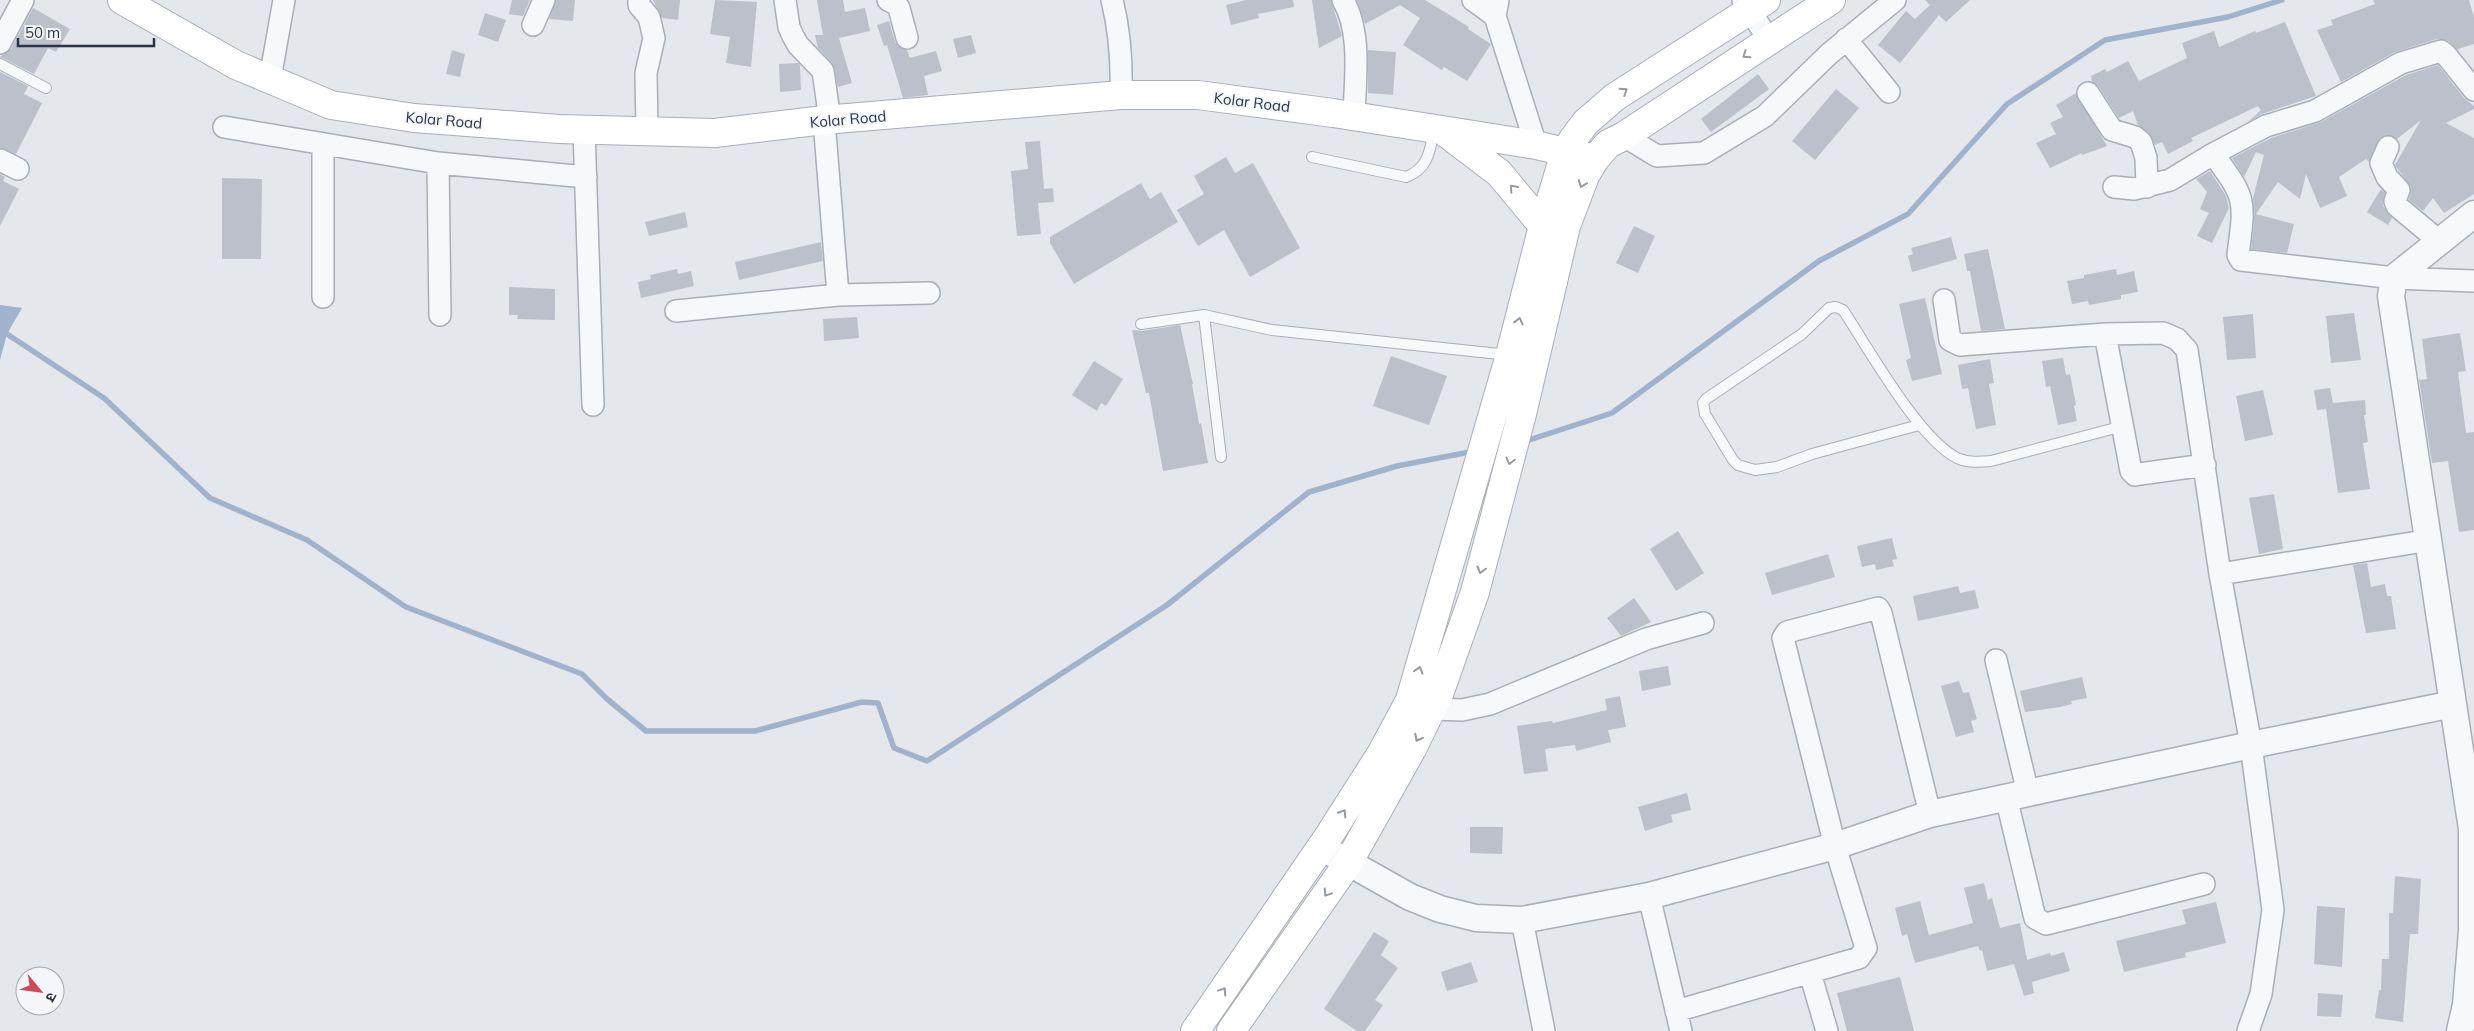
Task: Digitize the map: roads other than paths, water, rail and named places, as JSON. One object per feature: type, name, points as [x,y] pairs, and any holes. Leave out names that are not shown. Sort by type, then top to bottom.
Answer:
[{"type":"main road","name":"Kolar Road","points":[[122,0],[236,65],[331,105],[395,115],[584,129],[715,133],[827,120],[1121,95],[1198,95],[1354,116],[1536,146],[1595,159]]},
{"type":"main road","points":[[1231,1031],[1348,862],[1432,708],[1448,670],[1475,592],[1522,414],[1566,226],[1585,176],[1595,159],[1608,144],[1624,136],[1831,0]]},
{"type":"main road","points":[[1195,1031],[1321,847],[1381,754],[1410,700],[1462,526],[1544,226],[1567,152],[1573,139],[1586,122],[1615,96],[1752,4]]},
{"type":"main road","points":[[1438,130],[1499,173],[1544,226]]},
{"type":"street","points":[[0,43],[23,0]]},
{"type":"street","points":[[270,79],[284,0]]},
{"type":"street","points":[[533,25],[544,0]]},
{"type":"street","points":[[639,0],[639,5],[649,17],[654,38],[646,74],[647,131]]},
{"type":"street","points":[[785,0],[788,27],[798,45],[823,71],[838,295]]},
{"type":"street","points":[[888,0],[899,8],[907,38]]},
{"type":"street","points":[[1112,0],[1118,24],[1122,58],[1121,95]]},
{"type":"street","points":[[1343,0],[1352,20],[1355,53],[1354,116]]},
{"type":"street","points":[[1473,0],[1497,8],[1536,146]]},
{"type":"street","points":[[1624,136],[1657,156],[1704,153],[1765,116],[1846,39],[1895,0]]},
{"type":"street","points":[[1752,4],[1770,40]]},
{"type":"street","points":[[1846,39],[1888,92]]},
{"type":"street","points":[[2114,187],[2134,189],[2170,180],[2213,154],[2266,126],[2315,111],[2401,63],[2440,52],[2446,55],[2474,90]]},
{"type":"street","points":[[2088,93],[2112,130],[2135,137],[2141,142],[2146,158],[2147,186]]},
{"type":"street","points":[[224,127],[438,163],[586,177]]},
{"type":"street","points":[[584,129],[592,405]]},
{"type":"street","points":[[323,144],[324,297]]},
{"type":"street","points":[[2388,147],[2380,163],[2386,177],[2400,192],[2395,201],[2397,206],[2439,241]]},
{"type":"street","points":[[2213,154],[2241,194],[2243,210],[2238,255],[2241,260],[2473,287]]},
{"type":"street","points":[[438,163],[440,315]]},
{"type":"street","points":[[2460,1031],[2466,1005],[2472,932],[2473,829],[2391,296],[2394,278],[2474,214]]},
{"type":"street","points":[[676,311],[838,295],[929,293]]},
{"type":"street","points":[[1944,300],[1950,340],[1960,345],[2106,334],[2163,332],[2176,339],[2186,350],[2205,465],[2220,574],[2251,745],[2273,910],[2261,994],[2248,1031]]},
{"type":"street","points":[[2106,334],[2131,471],[2135,475],[2205,465]]},
{"type":"street","points":[[2220,574],[2430,540]]},
{"type":"street","points":[[1676,1010],[1859,958],[1866,948],[1835,846],[1783,638],[1787,632],[1878,608],[1881,613],[1930,814]]},
{"type":"street","points":[[1432,708],[1462,710],[1490,704],[1646,638],[1703,623]]},
{"type":"street","points":[[1996,660],[2035,918],[2039,922],[2046,924],[2204,884]]},
{"type":"street","points":[[1321,847],[1410,897],[1440,909],[1476,918],[1522,920],[1649,896],[1835,846],[1930,814],[2251,745],[2454,704]]},
{"type":"street","points":[[1649,896],[1681,1031]]},
{"type":"street","points":[[1522,920],[1544,1031]]},
{"type":"street","points":[[1810,973],[1827,1031]]},
{"type":"lane","points":[[0,64],[46,88]]},
{"type":"lane","points":[[1312,156],[1406,177],[1416,173],[1424,165],[1438,130]]},
{"type":"lane","points":[[1919,425],[1812,454],[1777,467],[1755,470],[1738,465],[1732,460],[1705,414],[1703,403],[1706,398],[1802,334],[1829,308],[1836,307],[1843,310],[1919,425],[1957,458],[1978,462],[2123,426]]},
{"type":"lane","points":[[1141,324],[1204,314],[1272,330],[1510,355]]},
{"type":"lane","points":[[1204,314],[1221,456]]},
{"type":"water","points":[[0,305],[22,308],[7,334],[0,360]]},
{"type":"waterway","points":[[1523,442],[1612,413],[1819,261],[1908,214],[2007,104],[2105,40],[2228,17],[2282,0]]},
{"type":"waterway","points":[[7,334],[104,398],[210,498],[307,540],[406,607],[582,674],[607,699],[646,731],[755,731],[862,702],[878,703],[894,748],[927,761],[1167,605],[1309,492],[1397,466],[1475,451]]}]
